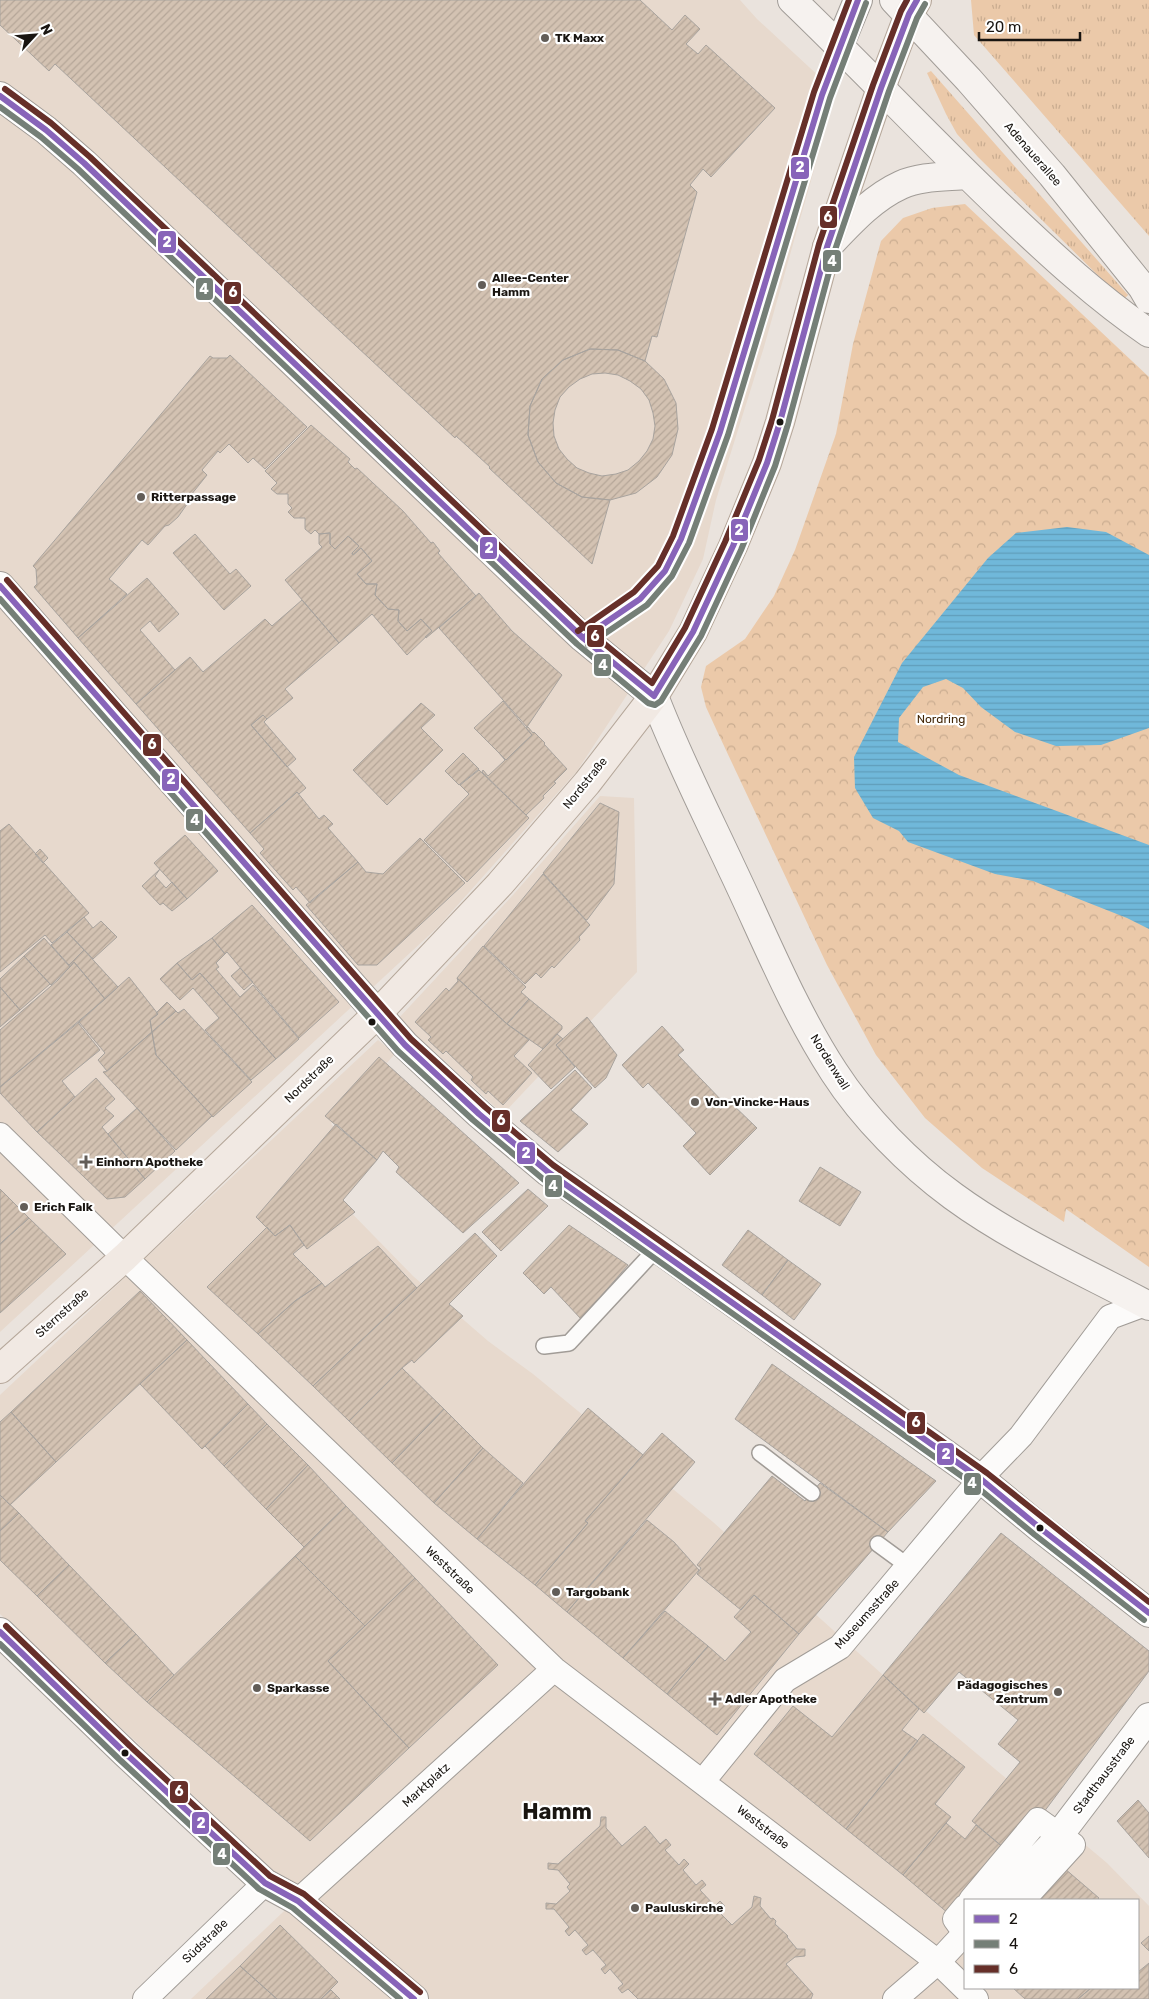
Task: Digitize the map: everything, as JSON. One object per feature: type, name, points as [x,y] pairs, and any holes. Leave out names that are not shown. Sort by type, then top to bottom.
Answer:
[{"type":"main road","points":[[792,0],[967,175],[1060,262],[1116,310],[1149,333]]},
{"type":"main road","points":[[839,46],[858,0]]},
{"type":"main road","name":"Nordstraße","points":[[125,1257],[377,1014],[512,870],[586,784],[654,696],[693,632],[733,546],[766,463],[780,422],[827,247],[907,5]]},
{"type":"main road","name":"Adenauerallee","points":[[907,5],[1052,175],[1142,287],[1149,299]]},
{"type":"main road","points":[[827,247],[861,212],[884,194],[903,184],[967,175]]},
{"type":"main road","name":"Nordenwall","points":[[654,696],[679,756],[794,1002],[834,1072],[867,1116],[908,1158],[952,1196],[1014,1234],[1147,1305]]},
{"type":"main road","name":"Sternstraße","points":[[0,1369],[125,1257]]},
{"type":"street","points":[[0,96],[46,130],[84,163],[583,638],[654,696]]},
{"type":"street","points":[[0,586],[405,1045],[479,1114],[548,1172],[982,1480],[1149,1613]]},
{"type":"street","name":"Weststraße","points":[[0,1135],[554,1669],[938,1962],[964,1987]]},
{"type":"street","name":"Museumsstraße","points":[[703,1781],[785,1680],[840,1647],[982,1480],[990,1468],[1022,1436],[1110,1316],[1147,1305]]},
{"type":"street","points":[[0,1632],[125,1753],[265,1883],[298,1901],[414,1999]]},
{"type":"street","name":"Marktplatz","points":[[298,1901],[554,1669]]},
{"type":"street","name":"Stadthausstraße","points":[[997,1899],[1060,1834],[1149,1717]]},
{"type":"street","points":[[972,1899],[1038,1820],[1060,1834],[1073,1846],[1024,1899]]},
{"type":"street","name":"Südstraße","points":[[145,1999],[265,1883]]},
{"type":"street","points":[[964,1908],[955,1918],[964,1932]]},
{"type":"street","points":[[895,1999],[938,1962],[964,1934]]},
{"type":"street","name":"Weststraße","points":[[966,1989],[976,1999]]},
{"type":"lane","points":[[583,638],[640,599],[665,571],[682,539],[720,432],[822,95],[839,46]]},
{"type":"lane","points":[[544,1346],[569,1343],[657,1248]]},
{"type":"lane","points":[[760,1454],[812,1493]]},
{"type":"lane","points":[[878,1544],[908,1566]]},
{"type":"shaded area","points":[[0,0],[740,0],[757,19],[836,92],[764,347],[716,500],[703,559],[669,631],[577,771],[438,927],[0,1332]]},
{"type":"shaded area","points":[[600,796],[634,798],[637,972],[503,1114],[398,1019],[513,895]]},
{"type":"shaded area","points":[[378,1040],[395,1054],[331,1124],[367,1159],[334,1195],[413,1276],[488,1341],[533,1374],[713,1522],[883,1675],[1107,1863],[1149,1906],[1149,1999],[191,1999],[300,1896],[0,1614],[0,1395]]},
{"type":"green space","points":[[971,0],[1149,0],[1149,236],[974,35]]},
{"type":"green space","points":[[931,71],[1128,295],[1123,300],[957,134],[927,73]]},
{"type":"green space","name":"Nordring","points":[[965,204],[1149,377],[1149,1267],[1066,1209],[1064,1222],[982,1168],[925,1118],[876,1055],[827,965],[706,707],[701,687],[706,666],[745,639],[774,596],[795,550],[836,434],[853,344],[881,241],[903,218],[932,208]]},
{"type":"water","points":[[1067,527],[1106,532],[1149,555],[1149,728],[1101,745],[1056,746],[1015,732],[981,707],[963,688],[946,679],[923,687],[899,718],[898,742],[959,775],[1149,845],[1149,929],[1127,918],[1033,881],[995,874],[908,842],[899,831],[873,818],[855,788],[854,757],[902,663],[988,558],[1016,533]]},
{"type":"building","name":"Allee-Center Hamm","points":[[0,0],[640,0],[672,30],[685,15],[700,29],[686,44],[698,54],[706,45],[775,108],[711,177],[703,169],[690,185],[697,192],[657,337],[652,336],[645,361],[618,350],[590,349],[563,360],[542,379],[530,406],[528,435],[538,462],[556,483],[582,497],[610,500],[592,564],[55,64],[49,71],[0,25]]},
{"type":"building","points":[[590,349],[618,350],[645,361],[664,379],[676,403],[678,429],[672,455],[657,477],[636,493],[610,500],[582,497],[556,483],[538,462],[528,435],[530,406],[542,379],[563,360]],"holes":[[[592,374],[618,375],[641,389],[649,400],[655,426],[653,439],[639,461],[628,470],[602,476],[577,468],[559,449],[554,436],[555,410],[560,397],[580,379]]]},
{"type":"building","name":"Ritterpassage","points":[[230,355],[307,427],[265,469],[253,458],[248,463],[229,444],[220,453],[218,451],[202,470],[207,475],[191,495],[190,500],[178,517],[165,526],[148,545],[142,540],[109,579],[127,594],[78,638],[34,587],[37,584],[36,569],[33,566],[210,356],[213,358],[227,358]]},
{"type":"building","points":[[311,425],[350,459],[348,462],[355,469],[357,468],[403,511],[431,543],[433,542],[440,551],[438,553],[476,596],[426,638],[432,631],[421,619],[407,631],[398,621],[399,610],[388,609],[375,595],[377,584],[366,584],[357,574],[372,561],[361,548],[353,555],[352,553],[359,546],[348,536],[335,549],[330,544],[330,533],[319,534],[315,530],[311,534],[305,529],[305,518],[294,518],[288,512],[292,508],[288,504],[288,494],[277,494],[271,489],[277,483],[265,471]]},
{"type":"building","points":[[330,533],[330,544],[335,549],[348,536],[359,546],[352,553],[353,555],[361,548],[372,561],[357,574],[366,584],[377,584],[375,595],[388,609],[399,610],[398,621],[407,631],[421,619],[432,631],[407,655],[372,614],[339,643],[285,580],[322,547],[319,544],[319,534]]},
{"type":"building","points":[[195,534],[230,574],[236,569],[251,586],[224,610],[173,553]]},
{"type":"building","points":[[147,578],[179,614],[159,632],[150,621],[140,630],[175,670],[136,704],[78,638]]},
{"type":"building","points":[[479,593],[512,631],[562,675],[527,727],[439,628]]},
{"type":"building","points":[[302,600],[339,643],[285,689],[293,698],[267,719],[263,715],[251,725],[306,788],[299,794],[297,792],[250,833],[136,704],[190,657],[203,672],[265,619],[272,626]]},
{"type":"building","points":[[503,701],[532,735],[506,760],[474,728]]},
{"type":"building","points":[[421,703],[435,715],[421,728],[443,750],[387,805],[353,770]]},
{"type":"building","points":[[263,715],[267,719],[264,722],[296,759],[287,767],[251,725]]},
{"type":"building","points":[[528,727],[545,743],[567,769],[554,782],[556,783],[543,796],[544,798],[526,815],[482,772],[483,770],[488,776],[505,760],[499,753],[506,760],[532,735],[526,728]]},
{"type":"building","points":[[463,753],[479,769],[459,785],[445,771]]},
{"type":"building","points":[[479,770],[529,818],[467,882],[424,840],[469,794],[460,785]]},
{"type":"building","points":[[297,792],[319,819],[324,815],[333,824],[328,828],[358,862],[310,903],[296,887],[293,890],[260,853],[264,849],[250,833]]},
{"type":"building","points":[[600,803],[619,812],[614,884],[586,920],[543,873]]},
{"type":"building","points":[[9,824],[89,913],[52,943],[45,935],[0,972],[0,831]]},
{"type":"building","points":[[185,835],[218,871],[187,899],[154,863]]},
{"type":"building","points":[[420,838],[465,883],[377,965],[358,965],[306,905],[358,862],[366,872],[383,874]]},
{"type":"building","points":[[40,849],[48,858],[43,863],[35,854]]},
{"type":"building","points":[[160,869],[155,876],[166,888],[172,882],[187,899],[172,911],[163,903],[160,905],[142,886]]},
{"type":"building","points":[[543,874],[590,925],[579,937],[580,940],[554,968],[552,966],[541,978],[536,973],[525,984],[484,946]]},
{"type":"building","points":[[252,905],[339,1002],[299,1038],[227,952],[225,954],[212,938]]},
{"type":"building","points":[[84,917],[93,928],[101,921],[117,937],[93,959],[67,932]]},
{"type":"building","points":[[67,932],[84,950],[69,965],[51,945]]},
{"type":"building","points":[[44,938],[70,967],[51,985],[24,956]]},
{"type":"building","points":[[212,938],[225,954],[216,963],[219,967],[216,969],[240,997],[253,985],[299,1039],[276,1059],[200,973],[192,980],[177,963]]},
{"type":"building","points":[[483,946],[526,987],[521,992],[529,999],[507,1024],[457,978]]},
{"type":"building","points":[[84,950],[118,987],[105,999],[74,962],[70,967],[69,965]]},
{"type":"building","points":[[24,956],[50,984],[20,1010],[0,987],[0,979]]},
{"type":"building","points":[[74,962],[105,999],[0,1087],[0,1030],[58,980]]},
{"type":"building","points":[[177,963],[192,980],[200,973],[276,1059],[251,1080],[205,1030],[219,1018],[193,988],[180,1000],[160,979]]},
{"type":"building","points":[[240,968],[253,982],[244,990],[231,976]]},
{"type":"building","points":[[129,977],[158,1014],[150,1020],[152,1032],[107,1071],[98,1060],[105,1053],[79,1022]]},
{"type":"building","points":[[457,978],[507,1024],[529,1040],[514,1056],[532,1073],[503,1105],[488,1091],[486,1094],[471,1080],[473,1077],[446,1051],[443,1054],[428,1040],[431,1037],[415,1022],[446,988],[449,991],[458,981]]},
{"type":"building","points":[[0,987],[20,1010],[0,1027]]},
{"type":"building","points":[[529,999],[562,1026],[562,1029],[543,1049],[507,1024]]},
{"type":"building","points":[[167,1002],[176,1011],[152,1032],[150,1020],[158,1014],[156,1013]]},
{"type":"building","points":[[184,1009],[252,1082],[213,1117],[156,1055],[152,1032],[176,1011],[178,1013]]},
{"type":"building","points":[[587,1017],[617,1055],[606,1078],[595,1088],[556,1045]]},
{"type":"building","points":[[79,1022],[100,1050],[62,1081],[75,1097],[37,1132],[0,1093],[0,1087]]},
{"type":"building","name":"Von-Vincke-Haus","points":[[662,1026],[684,1050],[678,1055],[725,1104],[728,1100],[757,1128],[710,1175],[683,1146],[696,1133],[648,1083],[643,1088],[622,1065]]},
{"type":"building","points":[[152,1032],[156,1055],[212,1116],[176,1150],[103,1072],[107,1071]]},
{"type":"building","points":[[557,1034],[563,1039],[556,1045],[575,1067],[551,1089],[528,1065]]},
{"type":"building","points":[[379,1057],[519,1183],[463,1233],[396,1172],[399,1167],[383,1151],[377,1160],[325,1116]]},
{"type":"building","points":[[575,1070],[592,1088],[571,1110],[588,1124],[558,1152],[520,1121]]},
{"type":"building","points":[[96,1078],[115,1099],[105,1108],[114,1116],[102,1127],[145,1179],[125,1197],[107,1199],[37,1132]]},
{"type":"building","points":[[137,1108],[175,1151],[145,1179],[108,1134]]},
{"type":"building","points":[[336,1124],[377,1160],[343,1200],[355,1212],[307,1249],[290,1225],[275,1236],[256,1217]]},
{"type":"building","points":[[820,1167],[861,1192],[840,1226],[799,1201]]},
{"type":"building","points":[[0,1189],[29,1218],[0,1244]]},
{"type":"building","points":[[528,1189],[548,1206],[501,1251],[482,1232]]},
{"type":"building","points":[[29,1218],[66,1254],[0,1313],[0,1244]]},
{"type":"building","points":[[290,1225],[304,1245],[293,1254],[322,1283],[295,1301],[258,1334],[207,1287],[267,1227],[275,1236]]},
{"type":"building","points":[[569,1225],[628,1265],[581,1319],[551,1287],[544,1294],[523,1273]]},
{"type":"building","points":[[748,1230],[788,1260],[762,1295],[722,1265]]},
{"type":"building","points":[[475,1233],[497,1256],[449,1304],[463,1316],[414,1363],[412,1360],[402,1368],[349,1421],[313,1386]]},
{"type":"building","points":[[378,1246],[417,1288],[313,1386],[258,1334],[295,1301],[322,1283],[325,1287]]},
{"type":"building","points":[[788,1260],[821,1284],[794,1320],[762,1295]]},
{"type":"building","points":[[140,1291],[187,1340],[56,1462],[11,1412]]},
{"type":"building","points":[[187,1340],[248,1404],[202,1449],[140,1384]]},
{"type":"building","points":[[772,1364],[936,1481],[888,1532],[735,1419]]},
{"type":"building","points":[[402,1368],[444,1409],[392,1463],[349,1421]]},
{"type":"building","points":[[248,1404],[267,1424],[224,1466],[205,1446]]},
{"type":"building","points":[[588,1408],[643,1455],[585,1521],[588,1523],[535,1585],[477,1539]]},
{"type":"building","points":[[444,1409],[483,1448],[434,1503],[392,1463]]},
{"type":"building","points":[[11,1412],[56,1462],[10,1505],[0,1495],[0,1422]]},
{"type":"building","points":[[267,1424],[308,1465],[266,1509],[224,1466]]},
{"type":"building","points":[[662,1433],[695,1462],[567,1612],[535,1585],[588,1523],[585,1521]]},
{"type":"building","points":[[483,1448],[523,1483],[477,1539],[434,1503]]},
{"type":"building","points":[[308,1465],[346,1506],[304,1547],[266,1509]]},
{"type":"building","points":[[772,1476],[805,1501],[820,1483],[888,1532],[799,1634],[754,1595],[741,1610],[697,1574],[701,1568],[697,1565]]},
{"type":"building","points":[[0,1495],[19,1513],[0,1531]]},
{"type":"building","points":[[346,1506],[415,1578],[365,1626],[295,1556]]},
{"type":"building","points":[[19,1513],[69,1565],[37,1596],[0,1560],[0,1531]]},
{"type":"building","points":[[647,1520],[674,1542],[699,1570],[623,1658],[567,1612]]},
{"type":"building","name":"Pädagogisches Zentrum","points":[[1001,1533],[1149,1651],[1149,1671],[1038,1820],[1010,1853],[972,1821],[1020,1762],[998,1744],[1018,1720],[959,1672],[924,1713],[883,1675]]},
{"type":"building","name":"Sparkasse","points":[[295,1556],[365,1626],[328,1661],[409,1748],[310,1841],[147,1702]]},
{"type":"building","points":[[69,1565],[136,1634],[105,1663],[37,1596]]},
{"type":"building","points":[[415,1578],[498,1665],[409,1748],[328,1661]]},
{"type":"building","points":[[754,1595],[799,1634],[717,1735],[667,1694],[708,1646],[725,1661],[751,1632],[734,1617]]},
{"type":"building","points":[[665,1611],[708,1646],[667,1694],[623,1658]]},
{"type":"building","points":[[136,1634],[174,1675],[147,1702],[105,1663]]},
{"type":"building","points":[[883,1675],[919,1709],[902,1730],[918,1741],[846,1829],[754,1754],[793,1706],[832,1737]]},
{"type":"building","points":[[923,1734],[965,1767],[935,1804],[951,1817],[903,1875],[846,1829]]},
{"type":"building","points":[[1138,1800],[1149,1813],[1149,1858],[1117,1821]]},
{"type":"building","name":"Pauluskirche","points":[[601,1817],[606,1817],[606,1828],[622,1846],[645,1826],[660,1844],[666,1839],[671,1845],[665,1850],[679,1865],[684,1859],[689,1864],[683,1870],[696,1885],[702,1880],[706,1885],[700,1890],[715,1906],[720,1901],[725,1906],[719,1912],[732,1925],[752,1907],[754,1896],[761,1898],[760,1906],[771,1919],[773,1918],[776,1921],[775,1924],[788,1936],[797,1949],[805,1949],[805,1956],[795,1957],[786,1964],[813,1994],[811,1999],[638,1999],[628,1989],[622,1993],[618,1988],[623,1984],[610,1969],[605,1974],[601,1969],[606,1965],[593,1950],[586,1955],[582,1950],[588,1945],[575,1930],[569,1936],[565,1931],[569,1927],[554,1909],[546,1909],[546,1903],[556,1904],[570,1891],[567,1887],[570,1884],[558,1870],[548,1869],[548,1863],[558,1864],[600,1826]]},
{"type":"building","points":[[946,1823],[965,1839],[976,1825],[1010,1853],[972,1899],[964,1899],[964,1908],[955,1919],[903,1875]]},
{"type":"building","points":[[1057,1862],[1099,1898],[1098,1899],[1024,1899]]},
{"type":"building","points":[[280,1925],[338,1982],[321,1999],[277,1999],[240,1966]]},
{"type":"building","points":[[1149,1936],[1149,1951],[1141,1943]]},
{"type":"building","points":[[1149,1963],[1149,1999],[1078,1999],[1090,1989],[1139,1989],[1139,1971]]},
{"type":"building","points":[[240,1966],[277,1999],[206,1999]]},
{"type":"building","points":[[1014,1989],[1090,1989],[1078,1999],[1025,1999]]},
{"type":"building","points":[[331,1990],[340,1999],[321,1999]]},
{"type":"transit line","name":"6","points":[[578,631],[634,592],[658,566],[673,536],[712,429],[814,92],[849,0]]},
{"type":"transit line","name":"2","points":[[583,638],[640,599],[665,571],[681,539],[720,432],[822,95],[858,0]]},
{"type":"transit line","name":"6","points":[[5,89],[51,123],[90,157],[589,631],[652,683],[685,628],[725,542],[759,460],[772,420],[819,244],[873,85],[907,0]]},
{"type":"transit line","name":"2","points":[[654,696],[693,632],[733,546],[767,463],[780,422],[827,247],[881,88],[909,14],[917,0]]},
{"type":"transit line","name":"4","points":[[588,645],[647,605],[672,576],[689,543],[728,435],[830,98],[866,3]]},
{"type":"transit line","name":"4","points":[[0,107],[41,137],[78,169],[577,644],[648,703],[655,705],[661,701],[701,636],[741,550],[775,466],[835,250],[889,91],[917,18],[925,4]]},
{"type":"transit line","name":"2","points":[[0,96],[46,130],[84,163],[583,638],[654,696]]},
{"type":"transit line","name":"6","points":[[7,580],[411,1039],[485,1107],[553,1165],[987,1473],[1149,1602]]},
{"type":"transit line","name":"2","points":[[0,586],[405,1045],[479,1114],[548,1172],[982,1480],[1149,1613]]},
{"type":"transit line","name":"4","points":[[0,599],[398,1051],[473,1120],[543,1179],[977,1487],[1144,1620]]},
{"type":"transit line","name":"6","points":[[6,1626],[131,1747],[270,1876],[304,1894],[420,1992]]},
{"type":"transit line","name":"2","points":[[0,1632],[125,1753],[265,1883],[298,1901],[414,1999]]},
{"type":"transit line","name":"4","points":[[0,1644],[119,1759],[259,1889],[293,1908],[400,1999]]},
{"type":"place","name":"TK Maxx","points":[[545,38]]},
{"type":"place","name":"Allee-Center Hamm","points":[[482,285]]},
{"type":"place","name":"Ritterpassage","points":[[141,497]]},
{"type":"place","name":"Von-Vincke-Haus","points":[[695,1102]]},
{"type":"place","name":"Einhorn Apotheke","points":[[86,1162]]},
{"type":"place","name":"Erich Falk","points":[[24,1207]]},
{"type":"place","name":"Targobank","points":[[556,1592]]},
{"type":"place","name":"Sparkasse","points":[[257,1688]]},
{"type":"place","name":"Pädagogisches Zentrum","points":[[1058,1692]]},
{"type":"place","name":"Adler Apotheke","points":[[715,1699]]},
{"type":"place","name":"Pauluskirche","points":[[635,1908]]},
{"type":"district","name":"Hamm","points":[[557,1811]]}]
